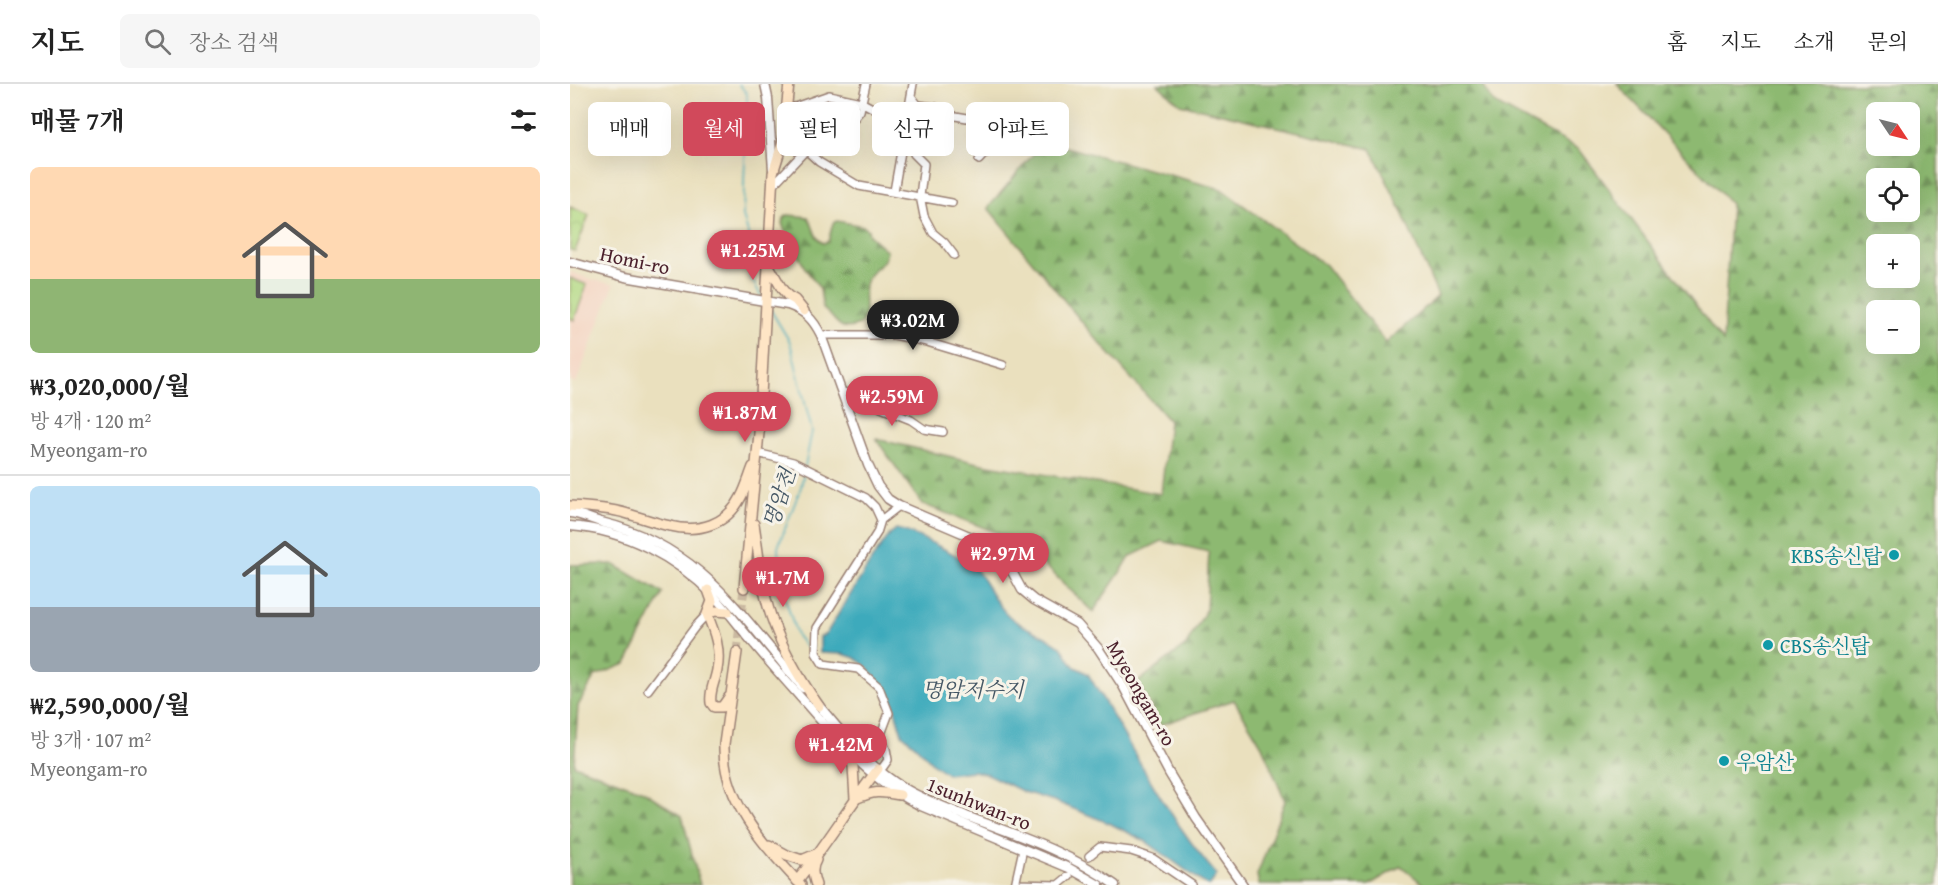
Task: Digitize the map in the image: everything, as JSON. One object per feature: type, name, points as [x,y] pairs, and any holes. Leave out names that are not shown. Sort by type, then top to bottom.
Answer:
[{"type":"main road","points":[[787,102],[789,84]]},
{"type":"main road","points":[[744,588],[757,453],[773,173],[778,156]]},
{"type":"main road","points":[[768,264],[782,289],[804,311]]},
{"type":"main road","points":[[570,506],[602,508],[670,526],[702,529],[717,523],[736,505],[742,496],[757,453]]},
{"type":"main road","points":[[752,509],[760,568],[771,616],[798,675],[819,706]]},
{"type":"main road","points":[[708,590],[712,601],[707,614],[715,632],[718,656],[711,691],[711,704],[714,707],[722,707],[732,690]]},
{"type":"main road","points":[[707,614],[715,610],[728,612]]},
{"type":"main road","points":[[737,652],[724,744],[725,768],[731,789],[764,843],[799,883],[822,850]]},
{"type":"main road","points":[[846,748],[854,766],[855,799]]},
{"type":"main road","points":[[816,885],[813,864],[875,772]]},
{"type":"main road","points":[[855,799],[880,791],[900,795]]},
{"type":"main road","points":[[764,843],[802,860],[822,850]]},
{"type":"street","points":[[765,84],[773,173]]},
{"type":"street","points":[[860,111],[866,84]]},
{"type":"street","points":[[910,102],[913,84]]},
{"type":"street","points":[[809,102],[829,95],[861,102],[872,108]]},
{"type":"street","points":[[911,96],[918,105],[935,107],[944,114],[973,119],[985,126],[990,137],[989,149],[980,160]]},
{"type":"street","points":[[772,186],[800,156]]},
{"type":"street","points":[[812,156],[859,186],[952,202]]},
{"type":"street","points":[[894,191],[900,156]]},
{"type":"street","points":[[916,156],[924,164],[920,196],[924,216],[933,233],[954,255]]},
{"type":"street","name":"Homi-ro","points":[[570,262],[625,277],[765,300]]},
{"type":"street","points":[[765,300],[804,311]]},
{"type":"street","name":"Myeongam-ro","points":[[804,311],[822,335],[868,465],[878,486],[888,499],[899,506],[998,550],[1022,590],[1034,600],[1077,624],[1098,648],[1123,686],[1169,773],[1239,883]]},
{"type":"street","points":[[822,335],[894,335],[927,342],[1003,365]]},
{"type":"street","points":[[842,393],[856,392],[881,408],[910,420],[924,429],[943,432]]},
{"type":"street","points":[[757,453],[793,462],[866,498],[875,507],[881,520]]},
{"type":"street","points":[[875,772],[888,760],[880,737],[889,713],[879,687],[858,669],[823,664],[816,653],[817,628],[877,533],[881,520],[899,506]]},
{"type":"street","name":"1sunhwan-ro","points":[[570,513],[580,514],[640,534],[680,555],[729,600],[875,772],[916,795],[1060,854],[1087,867],[1115,885]]},
{"type":"street","name":"1sunhwan-ro","points":[[570,526],[626,537],[674,562],[696,579],[728,612],[846,748],[900,795],[1069,868],[1099,885]]},
{"type":"street","points":[[648,690],[707,614]]},
{"type":"street","points":[[1089,856],[1100,847],[1131,851],[1152,858],[1192,885]]},
{"type":"street","points":[[1023,849],[1015,884],[1058,885],[1069,876]]},
{"type":"shaded area","points":[[570,272],[614,284],[576,383],[570,381]]},
{"type":"green space","points":[[1157,84],[1482,84],[1494,103],[1579,149],[1723,342],[1731,204],[1617,84],[1938,84],[1938,885],[1424,885],[1401,866],[1369,885],[1259,885],[1257,875],[1285,801],[1262,746],[1234,700],[1160,725],[1138,682],[1186,645],[1206,610],[1209,552],[1162,541],[1131,556],[1093,612],[1021,542],[922,504],[876,439],[982,464],[1161,494],[1169,421],[1092,334],[988,208],[1031,156],[1069,156],[1069,148],[1221,189],[1325,265],[1386,343],[1438,296],[1401,210],[1371,149],[1180,104]]},
{"type":"green space","points":[[570,207],[589,215],[575,251],[570,250]]},
{"type":"green space","points":[[788,215],[808,217],[817,238],[823,243],[828,242],[833,223],[837,221],[863,226],[868,230],[869,235],[887,251],[884,260],[866,282],[865,309],[860,325],[842,327],[823,309],[820,289],[805,268],[784,229],[782,223],[784,217]]},
{"type":"green space","points":[[570,278],[587,285],[574,320],[570,318]]},
{"type":"green space","points":[[613,564],[663,593],[626,664],[595,676],[578,706],[574,765],[643,791],[682,816],[700,885],[570,885],[570,565]]},
{"type":"water","name":"명암저수지","points":[[896,529],[914,535],[964,560],[978,572],[1010,617],[1059,645],[1075,667],[1088,674],[1164,803],[1217,875],[1210,885],[1205,884],[1145,841],[1111,824],[1054,801],[1024,792],[987,774],[973,771],[947,774],[933,764],[902,734],[893,703],[868,668],[855,658],[843,654],[820,653],[820,637],[826,634],[871,561]]},
{"type":"waterway","name":"명암천","points":[[739,84],[747,94],[743,216],[752,247],[747,264],[750,276],[761,296]]},
{"type":"waterway","name":"명암천","points":[[770,309],[790,342],[812,431],[805,466]]},
{"type":"waterway","name":"명암천","points":[[804,471],[801,487],[778,547],[780,581],[797,636],[806,647],[813,647]]},
{"type":"tunnel","points":[[737,652],[744,588]]},
{"type":"place","name":"KBS송신탑","points":[[1894,555]]},
{"type":"place","name":"CBS송신탑","points":[[1768,645]]},
{"type":"place","name":"우암산","points":[[1724,761]]}]
